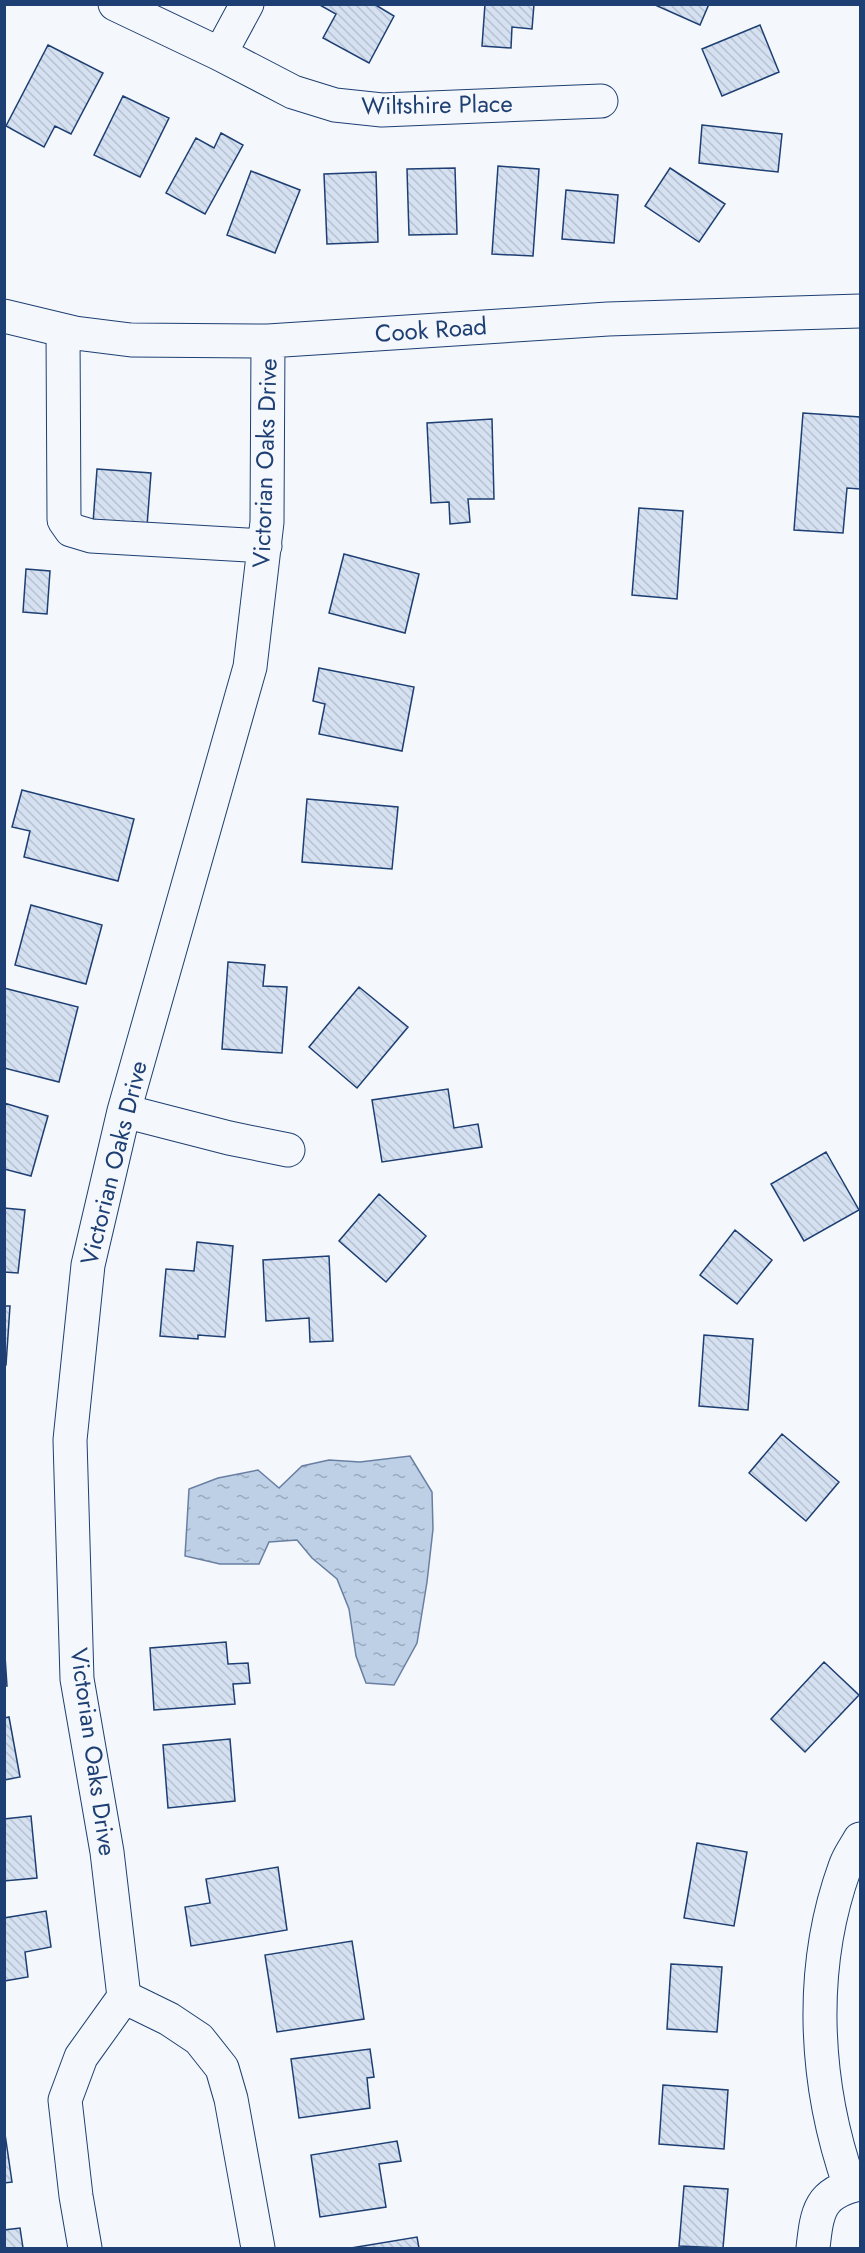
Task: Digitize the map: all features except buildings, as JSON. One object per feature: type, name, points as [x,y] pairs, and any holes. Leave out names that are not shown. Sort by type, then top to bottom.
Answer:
[{"type":"street","name":"Wiltshire Place","points":[[115,4],[293,92],[335,105],[382,110],[601,101]]},
{"type":"street","points":[[220,54],[247,4]]},
{"type":"street","name":"Cook Road","points":[[4,316],[63,331],[131,340],[268,341],[608,319],[861,311]]},
{"type":"street","points":[[63,331],[64,520],[71,530],[91,536],[265,546]]},
{"type":"street","name":"Victorian Oaks Drive","points":[[124,1997],[107,1852],[77,1679],[70,1440],[87,1265],[124,1111],[250,667],[267,522],[268,341]]},
{"type":"street","points":[[124,1111],[288,1150]]},
{"type":"street","points":[[813,2248],[816,2221],[825,2199],[855,2185],[836,2148],[821,2053],[820,2006],[824,1940],[845,1865],[861,1839]]},
{"type":"street","points":[[85,2248],[76,2196],[65,2100],[81,2056],[124,1997],[169,2019],[198,2039],[222,2068],[231,2098],[258,2248]]},
{"type":"water","points":[[410,1456],[432,1492],[433,1529],[417,1643],[394,1685],[366,1683],[356,1656],[349,1609],[337,1579],[312,1558],[297,1540],[269,1542],[259,1564],[220,1564],[185,1556],[189,1489],[218,1478],[258,1470],[279,1488],[302,1466],[329,1460],[360,1462]]}]
